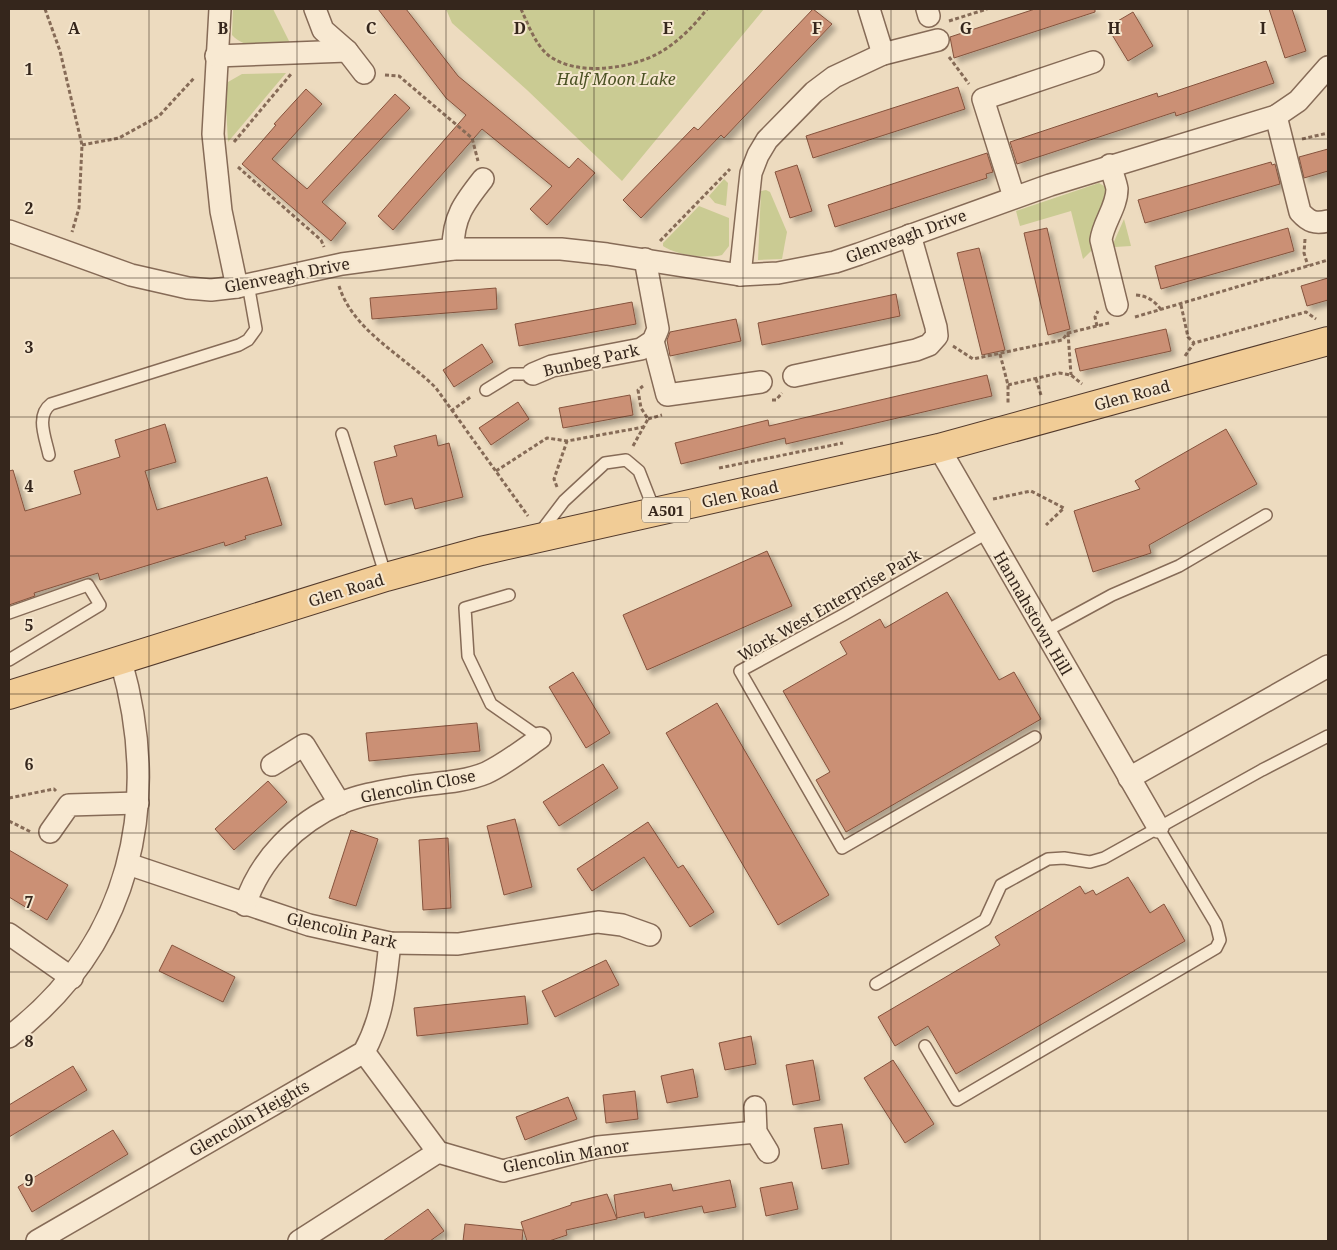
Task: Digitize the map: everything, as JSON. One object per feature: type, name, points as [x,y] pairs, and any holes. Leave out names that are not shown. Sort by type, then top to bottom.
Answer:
[{"type":"main road","name":"Glen Road","points":[[9,695],[386,578],[481,551],[537,536],[656,513],[939,448],[1325,330]]},
{"type":"street","points":[[220,9],[213,134],[221,211],[242,286]]},
{"type":"street","points":[[315,9],[323,30],[347,51],[364,74]]},
{"type":"street","points":[[870,9],[883,54]]},
{"type":"street","points":[[740,274],[751,173],[758,155],[767,140],[814,92],[834,77],[883,54],[938,40]]},
{"type":"street","points":[[216,62],[347,51]]},
{"type":"street","points":[[1014,197],[983,99],[1094,62]]},
{"type":"street","name":"Glenveagh Drive","points":[[9,231],[155,282],[211,290],[242,286],[398,254],[453,248],[561,249],[740,274],[778,273],[807,268],[859,254],[1014,197],[1110,165],[1276,116],[1298,101],[1328,67]]},
{"type":"street","points":[[1276,116],[1300,212],[1307,220],[1314,223],[1328,221]]},
{"type":"street","points":[[1110,165],[1117,188],[1116,198],[1103,229],[1101,240],[1117,306]]},
{"type":"street","points":[[453,248],[455,225],[459,212],[483,179]]},
{"type":"street","points":[[794,376],[916,350],[929,345],[937,336],[910,235]]},
{"type":"street","name":"Bunbeg Park","points":[[533,374],[552,366],[640,349],[654,341],[658,330],[648,260]]},
{"type":"street","points":[[654,341],[667,395],[761,382]]},
{"type":"street","name":"Hannahstown Hill","points":[[939,448],[1158,827]]},
{"type":"street","points":[[9,1037],[31,1021],[72,978],[108,915],[128,864],[135,833],[140,770],[137,739],[121,661]]},
{"type":"street","points":[[1129,778],[1328,666]]},
{"type":"street","name":"Glencolin Close","points":[[245,905],[251,886],[261,868],[276,849],[304,826],[340,804],[364,795],[484,774],[504,763],[540,738]]},
{"type":"street","points":[[272,765],[304,745],[340,804]]},
{"type":"street","points":[[50,832],[69,805],[138,803]]},
{"type":"street","name":"Glencolin Park","points":[[128,864],[309,925],[390,944],[458,944],[598,922],[622,925],[650,935]]},
{"type":"street","points":[[9,934],[72,978]]},
{"type":"street","points":[[300,1241],[438,1152],[364,1052],[376,1030],[382,1006],[390,944]]},
{"type":"street","name":"Glencolin Heights","points":[[37,1241],[364,1052]]},
{"type":"street","points":[[755,1107],[756,1132],[768,1152]]},
{"type":"street","name":"Glencolin Manor","points":[[438,1152],[503,1171],[598,1146],[756,1132]]},
{"type":"lane","points":[[49,455],[42,422],[45,408],[51,404],[239,345],[248,340],[256,329],[242,286]]},
{"type":"lane","points":[[486,390],[512,374],[533,374]]},
{"type":"lane","points":[[342,434],[386,578]]},
{"type":"lane","points":[[537,536],[564,501],[605,463],[626,460],[639,471],[656,513]]},
{"type":"lane","points":[[1044,632],[1112,595],[1179,566],[1266,515]]},
{"type":"lane","name":"Work West Enterprise Park","points":[[987,533],[740,671],[842,848],[1035,737]]},
{"type":"lane","points":[[9,613],[88,585],[100,605],[9,660]]},
{"type":"lane","points":[[509,596],[465,608],[468,656],[491,704],[540,738]]},
{"type":"lane","points":[[876,984],[985,920],[1001,885],[1048,859],[1064,858],[1090,862],[1104,858],[1262,770],[1328,736]]},
{"type":"lane","points":[[925,1046],[957,1100],[1216,948],[1220,940],[1216,924],[1158,827]]},
{"type":"path","points":[[45,9],[60,51],[82,144],[79,208],[66,252]]},
{"type":"path","points":[[521,9],[539,44],[547,54],[558,61],[586,68],[618,66],[643,60],[660,52],[697,22],[707,9]]},
{"type":"path","points":[[928,12],[940,24],[986,9]]},
{"type":"path","points":[[938,40],[951,61],[961,71],[963,77],[983,99]]},
{"type":"path","points":[[310,53],[234,142],[215,156],[238,167],[321,240],[333,266],[341,292],[362,326],[436,388],[496,471],[537,536]]},
{"type":"path","points":[[82,144],[119,138],[159,116],[194,78],[216,62]]},
{"type":"path","points":[[364,74],[399,76],[472,138],[483,179]]},
{"type":"path","points":[[1283,144],[1328,133]]},
{"type":"path","points":[[648,260],[659,242],[726,170],[758,155]]},
{"type":"path","points":[[1304,253],[1308,266]]},
{"type":"path","points":[[1143,295],[1156,302],[1162,311]]},
{"type":"path","points":[[1182,305],[1188,337],[1194,343]]},
{"type":"path","points":[[1182,361],[1194,343],[1306,312],[1325,330]]},
{"type":"path","points":[[1095,317],[1097,326]]},
{"type":"path","points":[[1068,333],[1071,375]]},
{"type":"path","points":[[999,408],[1008,406],[1008,385],[1000,354]]},
{"type":"path","points":[[1008,385],[1059,374],[1071,375],[1083,384],[1092,382]]},
{"type":"path","points":[[451,411],[476,393],[486,390]]},
{"type":"path","points":[[626,460],[648,419],[641,408],[638,390]]},
{"type":"path","points":[[496,471],[546,438],[567,441],[644,427]]},
{"type":"path","points":[[564,501],[554,479],[567,441]]},
{"type":"path","points":[[719,468],[852,441]]},
{"type":"path","points":[[970,504],[1031,491],[1064,508],[1046,525]]},
{"type":"path","points":[[9,798],[54,789],[69,805]]},
{"type":"green space","points":[[233,9],[273,9],[290,43],[251,45],[238,40],[232,35]]},
{"type":"green space","name":"Half Moon Lake","points":[[446,9],[764,9],[622,181],[527,90],[452,23]]},
{"type":"green space","points":[[286,73],[228,142],[225,88],[228,82],[242,74]]},
{"type":"green space","points":[[724,179],[728,183],[726,206],[715,203],[709,196]]},
{"type":"green space","points":[[1099,183],[1104,186],[1108,193],[1093,249],[1083,259],[1071,211],[1020,226],[1016,211]]},
{"type":"green space","points":[[766,190],[770,192],[787,232],[782,259],[758,260],[761,191]]},
{"type":"green space","points":[[699,206],[729,218],[729,246],[722,255],[709,257],[692,255],[675,252],[663,246],[663,243]]},
{"type":"green space","points":[[1124,219],[1131,246],[1115,247],[1113,244]]},
{"type":"building","points":[[378,9],[406,9],[458,76],[569,168],[578,158],[595,173],[547,225],[530,209],[552,186],[482,129],[393,230],[378,216],[466,115],[446,98]]},
{"type":"building","points":[[813,9],[832,24],[724,138],[721,135],[641,218],[623,200],[694,127],[698,130]]},
{"type":"building","points":[[1035,9],[1095,9],[1095,12],[954,58],[950,37]]},
{"type":"building","points":[[1269,9],[1292,9],[1306,51],[1285,58]]},
{"type":"building","points":[[1133,12],[1153,46],[1128,61],[1111,33],[1114,31],[1111,25]]},
{"type":"building","points":[[1266,61],[1274,83],[1176,116],[1175,112],[1017,164],[1010,142],[1157,93],[1158,97]]},
{"type":"building","points":[[958,87],[965,109],[813,158],[806,136]]},
{"type":"building","points":[[306,89],[322,104],[272,159],[307,189],[395,94],[410,108],[322,202],[346,223],[331,241],[242,164],[276,125],[274,124]]},
{"type":"building","points":[[1328,149],[1328,171],[1304,178],[1299,157]]},
{"type":"building","points":[[987,153],[993,172],[986,174],[987,178],[835,227],[828,205]]},
{"type":"building","points":[[1271,162],[1272,165],[1275,164],[1280,184],[1145,223],[1138,200]]},
{"type":"building","points":[[797,165],[812,211],[790,218],[775,172]]},
{"type":"building","points":[[1047,228],[1070,329],[1048,335],[1024,233]]},
{"type":"building","points":[[1288,228],[1294,251],[1161,289],[1155,266]]},
{"type":"building","points":[[979,248],[1005,350],[982,355],[957,253]]},
{"type":"building","points":[[1328,278],[1328,300],[1307,306],[1301,286]]},
{"type":"building","points":[[496,288],[497,309],[372,319],[370,298]]},
{"type":"building","points":[[896,294],[900,316],[762,345],[758,323]]},
{"type":"building","points":[[632,302],[636,324],[519,346],[515,324]]},
{"type":"building","points":[[736,319],[741,341],[670,356],[667,340],[670,332]]},
{"type":"building","points":[[1166,329],[1171,351],[1080,371],[1075,349]]},
{"type":"building","points":[[482,344],[493,362],[454,387],[443,370]]},
{"type":"building","points":[[987,375],[992,396],[786,444],[785,438],[681,464],[675,443],[768,420],[769,426]]},
{"type":"building","points":[[630,395],[633,415],[563,428],[559,408]]},
{"type":"building","points":[[518,402],[529,419],[491,445],[479,428]]},
{"type":"building","points":[[165,424],[176,462],[145,471],[157,510],[267,477],[282,525],[245,536],[246,539],[225,546],[224,542],[100,580],[98,573],[34,593],[35,596],[9,605],[9,471],[13,470],[25,511],[81,494],[74,471],[120,457],[115,440]]},
{"type":"building","points":[[1226,429],[1257,484],[1149,545],[1151,553],[1093,572],[1074,511],[1140,489],[1135,481]]},
{"type":"building","points":[[436,435],[438,446],[449,443],[463,497],[415,509],[412,498],[385,505],[374,462],[397,456],[394,446]]},
{"type":"building","points":[[767,551],[792,606],[647,670],[623,615]]},
{"type":"building","points":[[947,592],[999,680],[1014,672],[1041,719],[846,832],[816,780],[830,772],[783,691],[847,654],[840,642],[880,619],[885,628]]},
{"type":"building","points":[[573,672],[610,733],[586,748],[549,687]]},
{"type":"building","points":[[717,703],[829,895],[778,925],[666,733]]},
{"type":"building","points":[[477,723],[480,751],[369,761],[366,733]]},
{"type":"building","points":[[603,764],[618,788],[559,826],[543,802]]},
{"type":"building","points":[[268,781],[287,802],[234,850],[215,829]]},
{"type":"building","points":[[515,819],[532,887],[504,895],[487,826]]},
{"type":"building","points":[[648,822],[678,868],[683,865],[714,912],[690,927],[644,857],[592,891],[577,869]]},
{"type":"building","points":[[351,830],[378,839],[356,906],[329,898]]},
{"type":"building","points":[[448,838],[451,908],[423,910],[419,840]]},
{"type":"building","points":[[9,850],[68,885],[47,920],[9,897]]},
{"type":"building","points":[[1128,877],[1150,913],[1164,904],[1185,941],[956,1074],[928,1026],[895,1046],[878,1017],[1000,945],[995,937],[1080,886],[1085,894],[1093,890],[1096,895]]},
{"type":"building","points":[[172,945],[235,977],[223,1002],[159,971]]},
{"type":"building","points":[[606,960],[619,985],[555,1017],[542,991]]},
{"type":"building","points":[[525,996],[528,1024],[417,1036],[414,1008]]},
{"type":"building","points":[[751,1036],[756,1064],[725,1070],[719,1043]]},
{"type":"building","points":[[813,1060],[820,1100],[793,1105],[786,1065]]},
{"type":"building","points":[[893,1060],[934,1124],[905,1143],[864,1078]]},
{"type":"building","points":[[73,1066],[87,1090],[9,1137],[9,1105]]},
{"type":"building","points":[[693,1069],[698,1097],[667,1103],[661,1076]]},
{"type":"building","points":[[635,1091],[638,1119],[606,1123],[603,1095]]},
{"type":"building","points":[[568,1097],[577,1119],[525,1140],[516,1117]]},
{"type":"building","points":[[842,1124],[849,1164],[822,1169],[814,1128]]},
{"type":"building","points":[[113,1130],[128,1154],[32,1212],[18,1187]]},
{"type":"building","points":[[730,1180],[736,1207],[704,1213],[702,1206],[645,1218],[644,1212],[617,1218],[614,1195],[671,1184],[673,1191]]},
{"type":"building","points":[[792,1182],[798,1209],[766,1216],[760,1188]]},
{"type":"building","points":[[607,1194],[617,1219],[566,1230],[567,1235],[549,1241],[527,1241],[521,1222],[571,1205],[571,1203]]},
{"type":"building","points":[[428,1209],[444,1231],[430,1241],[383,1241]]},
{"type":"building","points":[[465,1224],[523,1230],[522,1241],[463,1241]]}]
